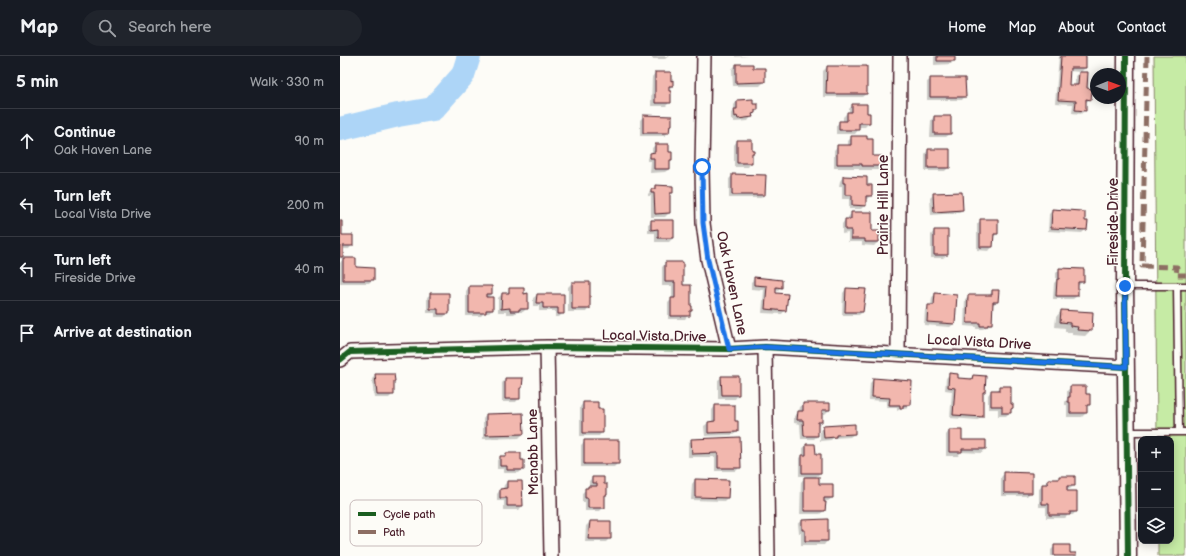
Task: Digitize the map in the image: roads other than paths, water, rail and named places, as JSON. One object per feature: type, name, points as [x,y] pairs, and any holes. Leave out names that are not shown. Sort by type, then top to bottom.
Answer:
[{"type":"street","name":"Oak Haven Lane","points":[[704,56],[702,167],[703,223],[708,260],[729,349]]},
{"type":"street","name":"Prairie Hill Lane","points":[[898,354],[900,56]]},
{"type":"street","name":"Fireside Drive","points":[[1126,56],[1125,286],[1128,556]]},
{"type":"street","name":"Local Vista Drive","points":[[345,356],[547,347],[729,349],[765,347],[1126,367]]},
{"type":"street","name":"Mcnabb Lane","points":[[547,347],[551,556]]},
{"type":"street","name":"Oak Haven Lane","points":[[765,347],[768,556]]},
{"type":"lane","points":[[1125,286],[1186,286]]},
{"type":"lane","points":[[1177,286],[1179,432]]},
{"type":"lane","points":[[1127,432],[1186,432]]},
{"type":"waterway","points":[[340,129],[398,115],[433,109],[463,75],[469,56]]}]
